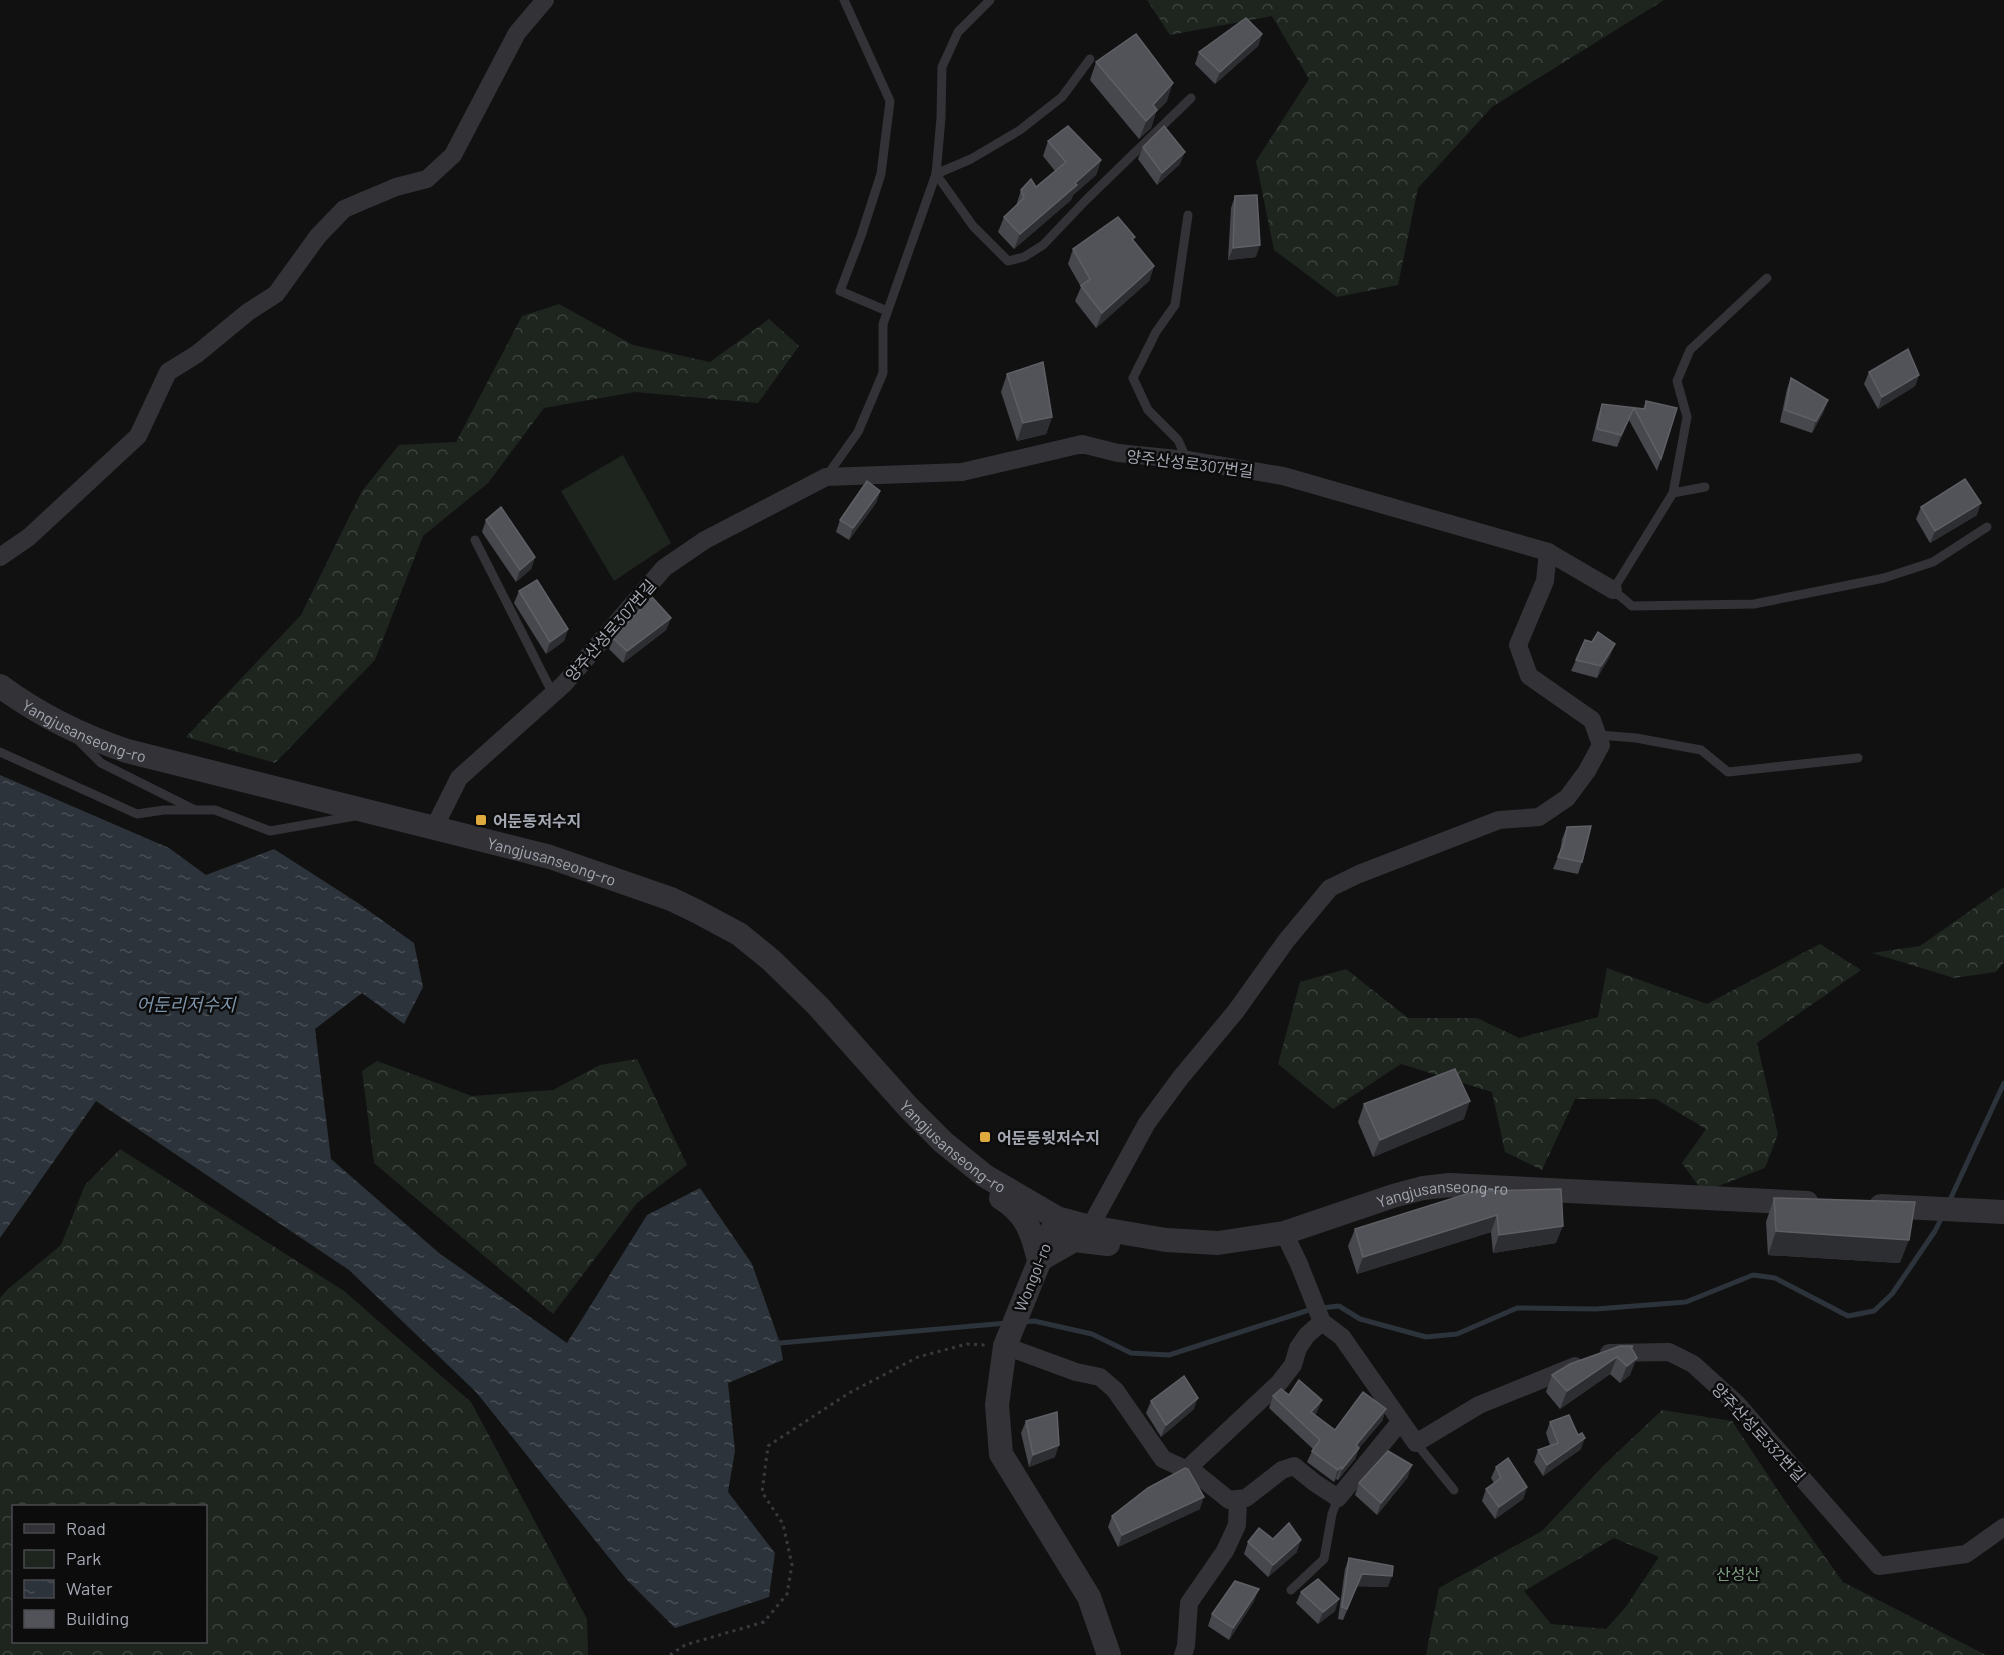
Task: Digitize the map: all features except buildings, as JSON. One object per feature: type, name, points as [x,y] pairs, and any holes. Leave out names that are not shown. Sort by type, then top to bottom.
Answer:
[{"type":"street","points":[[0,557],[29,537],[138,436],[168,372],[197,354],[248,312],[276,294],[318,236],[344,209],[396,187],[428,179],[453,155],[517,33],[545,0]]},
{"type":"street","name":"양주산성로307번길","points":[[434,828],[459,778],[564,684],[664,568],[705,540],[826,477],[962,472],[1082,444],[1118,453],[1186,460],[1283,476],[1548,552],[1613,591]]},
{"type":"street","points":[[1089,1227],[1147,1123],[1181,1077],[1236,1011],[1286,941],[1330,888],[1359,874],[1499,820],[1539,817],[1567,798],[1587,771],[1601,745],[1592,720],[1529,676],[1518,645],[1545,581],[1548,552]]},
{"type":"street","name":"Yangjusanseong-ro","points":[[0,686],[33,708],[104,744],[550,856],[671,899],[739,934],[756,946],[803,991],[922,1122],[985,1176],[1056,1218],[1089,1227],[1166,1240],[1218,1243],[1284,1233],[1393,1196],[1423,1188],[1450,1185],[1833,1204]]},
{"type":"street","points":[[959,1155],[964,1173],[1013,1205],[1025,1220],[1031,1231],[1039,1260],[1074,1240],[1150,1246],[1166,1240]]},
{"type":"street","points":[[1856,1205],[2004,1212]]},
{"type":"street","name":"Wongol-ro","points":[[1056,1218],[1006,1341],[998,1405],[1001,1454],[1089,1596],[1109,1655]]},
{"type":"street","points":[[1284,1233],[1321,1319],[1342,1337],[1416,1443]]},
{"type":"street","points":[[1186,1470],[1279,1383],[1293,1365],[1298,1348],[1321,1319]]},
{"type":"street","points":[[1006,1341],[1076,1372],[1100,1377],[1115,1390],[1163,1460],[1198,1475],[1229,1500],[1246,1498],[1282,1470],[1294,1466],[1338,1498],[1400,1422]]},
{"type":"street","name":"양주산성로332번길","points":[[1416,1443],[1479,1406],[1589,1359],[1612,1352],[1669,1352],[1693,1364],[1737,1404],[1879,1566],[1966,1554],[2004,1527]]},
{"type":"street","points":[[1183,1655],[1186,1646],[1189,1603],[1225,1551],[1237,1525],[1238,1499]]},
{"type":"lane","points":[[844,0],[890,101],[881,174],[840,291],[887,311]]},
{"type":"lane","name":"양주산성로307번길","points":[[826,477],[858,432],[883,373],[883,324],[936,174],[941,118],[942,67],[958,32],[990,0]]},
{"type":"lane","points":[[1090,59],[1062,97],[1020,130],[971,159],[936,174],[973,226],[1008,261],[1024,257],[1043,245],[1191,98]]},
{"type":"lane","points":[[1186,460],[1178,440],[1148,410],[1132,378],[1156,332],[1175,305],[1188,215]]},
{"type":"lane","points":[[1767,278],[1690,350],[1677,381],[1687,417],[1673,493],[1613,591],[1632,606],[1754,604],[1884,578],[1933,562],[1987,527]]},
{"type":"lane","points":[[1673,493],[1705,487]]},
{"type":"lane","points":[[474,540],[553,694]]},
{"type":"lane","points":[[61,723],[101,763],[195,810]]},
{"type":"lane","points":[[1599,735],[1636,738],[1701,750],[1728,772],[1858,758]]},
{"type":"lane","points":[[0,752],[137,814],[164,810],[215,810],[270,831],[372,813]]},
{"type":"lane","points":[[1416,1443],[1454,1490]]},
{"type":"lane","points":[[1291,1590],[1324,1559],[1332,1514],[1338,1498]]},
{"type":"path","points":[[670,1655],[685,1645],[764,1622],[787,1594],[792,1565],[783,1524],[762,1492],[768,1446],[849,1393],[918,1357],[967,1344],[1006,1341]]},
{"type":"green space","points":[[1147,0],[1664,0],[1492,107],[1418,188],[1398,285],[1337,297],[1274,250],[1256,161],[1309,79],[1272,16],[1170,35]]},
{"type":"green space","points":[[559,304],[633,345],[710,362],[769,319],[799,346],[758,403],[635,392],[544,408],[488,483],[423,536],[375,660],[275,763],[186,737],[301,615],[362,491],[399,445],[456,442],[522,316]]},
{"type":"green space","points":[[623,455],[671,543],[614,581],[561,491]]},
{"type":"green space","points":[[2004,887],[2004,962],[1996,972],[1954,978],[1872,953],[1920,946]]},
{"type":"green space","points":[[1820,944],[1861,970],[1757,1043],[1778,1134],[1765,1168],[1703,1192],[1682,1163],[1706,1129],[1656,1099],[1575,1099],[1542,1170],[1505,1152],[1492,1092],[1401,1064],[1333,1109],[1278,1064],[1300,982],[1346,969],[1408,1018],[1477,1018],[1519,1038],[1598,1017],[1607,968],[1707,1004]]},
{"type":"green space","points":[[637,1059],[687,1165],[637,1203],[553,1314],[374,1163],[362,1071],[377,1061],[472,1096],[553,1090],[600,1065]]},
{"type":"green space","points":[[120,1149],[344,1291],[471,1402],[587,1619],[588,1655],[0,1655],[0,1298],[61,1245],[85,1185]]},
{"type":"green space","name":"산성산","points":[[1662,1410],[1732,1421],[1843,1582],[1986,1655],[1426,1655],[1439,1588],[1542,1531],[1604,1465]],"holes":[[[1614,1538],[1659,1557],[1625,1608],[1606,1629],[1551,1624],[1524,1591]]]},
{"type":"water","name":"어둔리저수지","points":[[0,775],[169,848],[206,875],[274,849],[358,903],[414,943],[423,987],[404,1024],[362,993],[315,1029],[331,1159],[439,1253],[567,1343],[647,1215],[700,1188],[752,1264],[780,1343],[783,1360],[728,1383],[735,1451],[728,1492],[775,1553],[769,1597],[675,1628],[627,1580],[476,1392],[349,1270],[96,1101],[0,1238]]},
{"type":"waterway","points":[[1948,1204],[2004,1083]]},
{"type":"waterway","points":[[1321,1308],[1339,1306],[1360,1319],[1426,1337],[1457,1334],[1517,1308],[1596,1309],[1686,1302],[1753,1275],[1775,1278],[1848,1316],[1874,1311],[1892,1294],[1935,1231],[1943,1215]]},
{"type":"waterway","points":[[1023,1322],[1034,1321],[1092,1334],[1131,1353],[1169,1355],[1312,1309]]},
{"type":"waterway","points":[[780,1343],[1007,1323]]},
{"type":"place","name":"어둔동저수지","points":[[481,820]]},
{"type":"place","name":"어둔동윗저수지","points":[[985,1137]]}]
